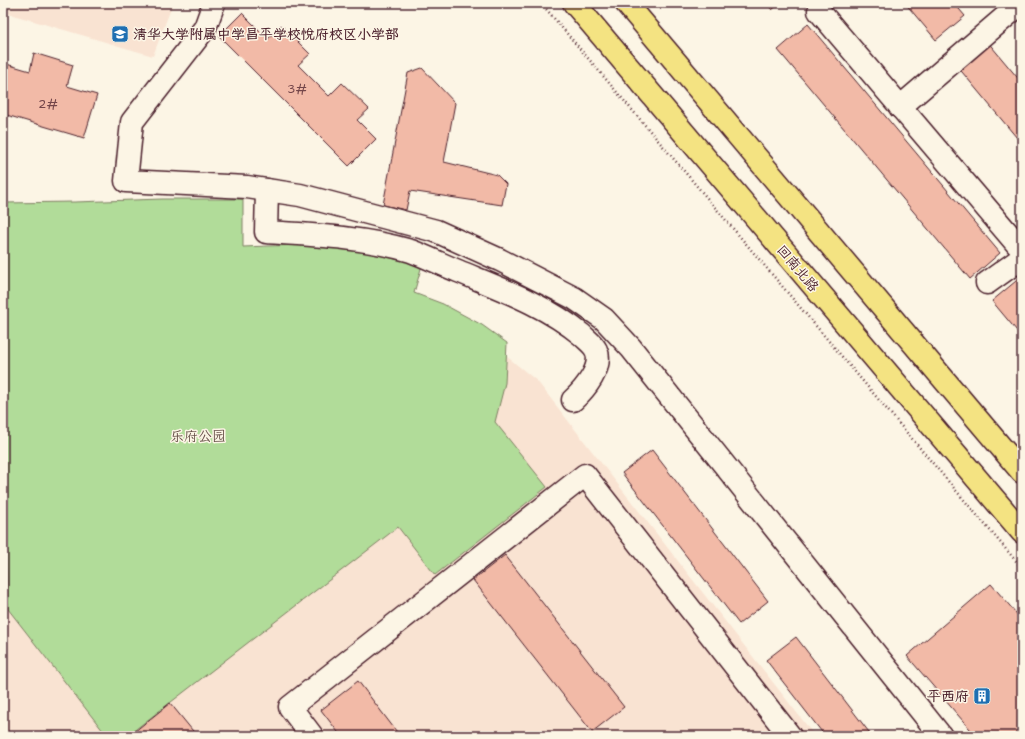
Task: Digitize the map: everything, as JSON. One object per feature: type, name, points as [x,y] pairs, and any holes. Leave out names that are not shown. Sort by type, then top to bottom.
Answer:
[{"type":"main road","name":"回南北路","points":[[574,3],[1022,532]]},
{"type":"main road","points":[[626,3],[1022,472]]},
{"type":"street","points":[[214,3],[205,28],[132,122],[126,181],[247,186],[300,195],[436,231],[500,260],[567,295],[604,319],[636,354],[941,736]]},
{"type":"street","points":[[900,106],[1012,10],[1015,3]]},
{"type":"street","points":[[819,11],[1022,250]]},
{"type":"street","points":[[267,190],[266,232],[324,236],[369,242],[410,251],[530,301],[574,328],[592,344],[597,351],[598,360],[591,380],[573,400]]},
{"type":"street","points":[[988,283],[1022,258]]},
{"type":"street","points":[[312,736],[290,707],[585,475],[790,736]]},
{"type":"path","points":[[541,3],[1022,568]]},
{"type":"shaded area","name":"清华大学附属中学昌平学校悦府校区小学部","points":[[3,3],[173,3],[153,56],[3,12]]},
{"type":"shaded area","points":[[3,249],[475,331],[537,381],[815,736],[3,736]]},
{"type":"green space","name":"乐府公园","points":[[162,199],[243,199],[243,247],[297,245],[341,248],[422,265],[414,293],[443,304],[482,325],[507,343],[505,383],[495,422],[547,487],[435,575],[398,527],[127,736],[107,736],[8,609],[6,552],[3,548],[3,203]]},
{"type":"building","points":[[767,3],[780,3],[772,10]]},
{"type":"building","points":[[905,3],[954,3],[965,16],[936,40]]},
{"type":"building","points":[[242,13],[268,39],[281,25],[310,54],[298,65],[329,96],[342,83],[369,109],[357,120],[376,139],[349,166],[219,36]]},
{"type":"building","points":[[808,24],[1000,253],[970,279],[778,50]]},
{"type":"building","points":[[987,41],[1022,83],[1022,144],[957,66]]},
{"type":"building","points":[[34,53],[73,65],[67,86],[97,95],[84,138],[3,114],[3,63],[30,71]]},
{"type":"building","points":[[422,68],[455,103],[444,162],[497,175],[506,184],[502,205],[410,191],[406,210],[383,205],[408,73]]},
{"type":"building","points":[[1022,276],[1022,337],[992,301]]},
{"type":"building","points":[[652,450],[768,601],[739,624],[622,473]]},
{"type":"building","points":[[505,555],[624,707],[592,732],[473,580]]},
{"type":"building","name":"平西府","points":[[991,584],[1022,620],[1022,736],[976,736],[907,656]]},
{"type":"building","points":[[796,637],[872,736],[825,736],[766,660]]},
{"type":"building","points":[[358,681],[400,736],[341,736],[321,710]]},
{"type":"building","points":[[170,703],[197,736],[129,736]]},
{"type":"place","name":"清华大学附属中学昌平学校悦府校区小学部","points":[[120,34]]},
{"type":"place","name":"平西府","points":[[982,696]]}]
